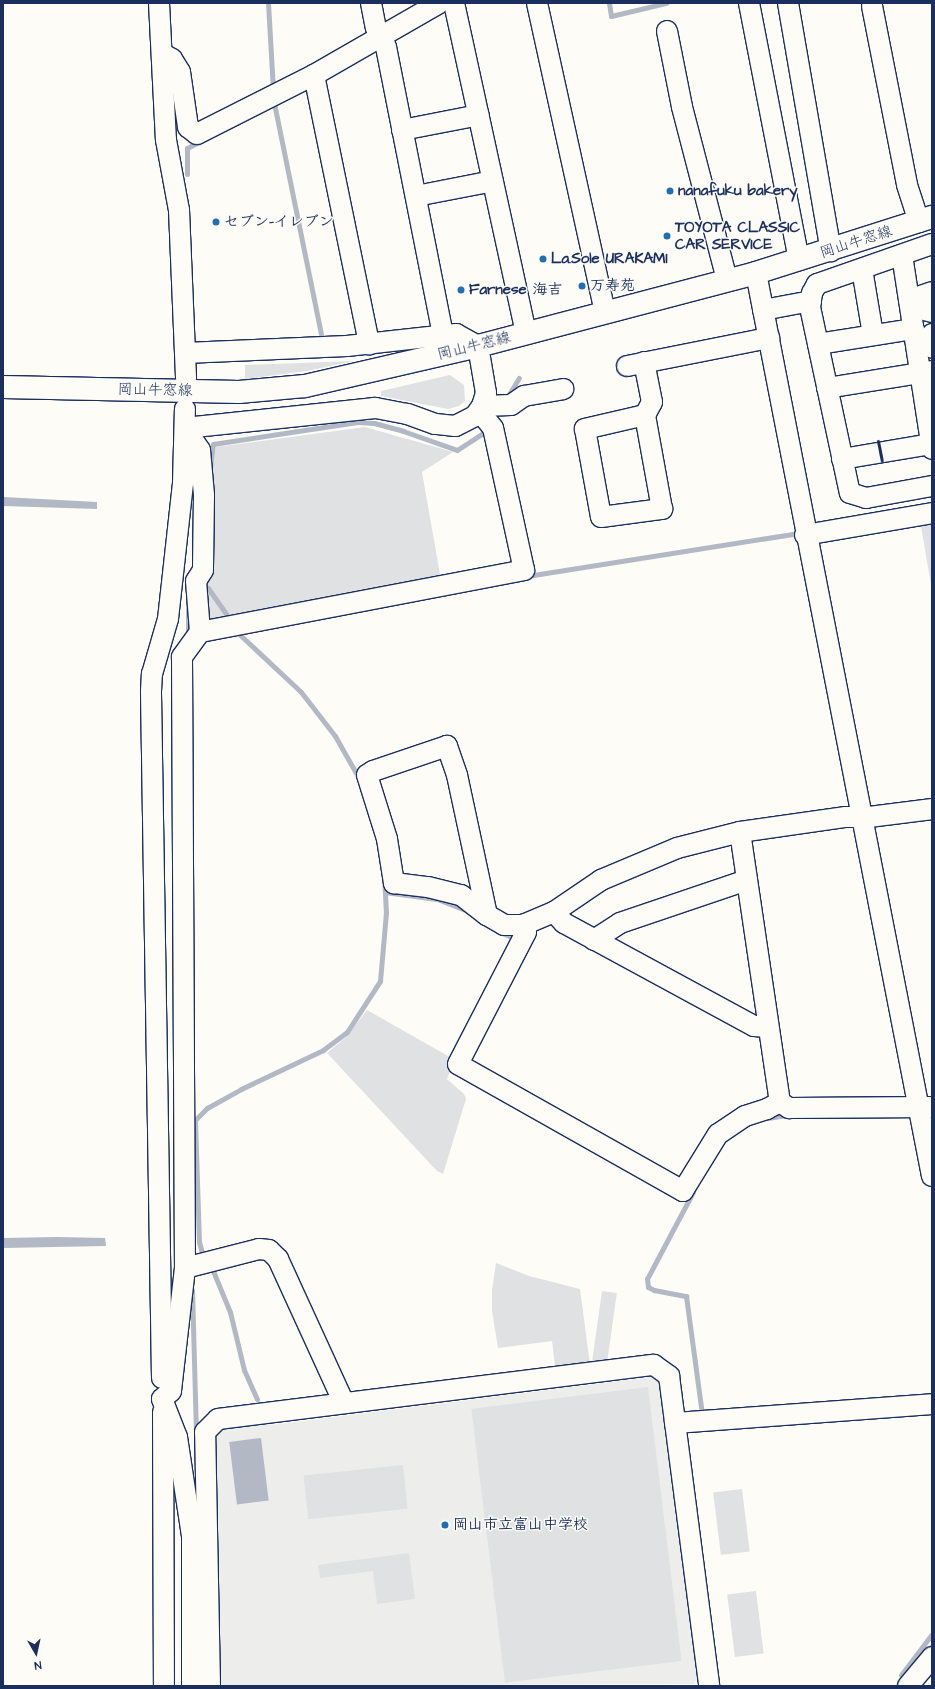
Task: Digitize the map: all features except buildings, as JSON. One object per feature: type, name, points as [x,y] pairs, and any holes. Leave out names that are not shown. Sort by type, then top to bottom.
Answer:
[{"type":"main road","name":"岡山牛窓線","points":[[3,387],[239,392],[305,386],[478,346],[605,311],[756,273],[926,219]]},
{"type":"street","points":[[159,3],[163,54],[166,140],[179,210],[186,379]]},
{"type":"street","points":[[371,3],[383,41],[416,196],[443,335]]},
{"type":"street","points":[[537,3],[605,311]]},
{"type":"street","points":[[749,3],[799,260]]},
{"type":"street","points":[[788,3],[831,250]]},
{"type":"street","points":[[163,54],[172,59],[180,72],[188,127],[197,134],[315,80],[450,5],[479,115],[526,333]]},
{"type":"street","points":[[872,6],[907,185],[926,219]]},
{"type":"street","points":[[667,31],[682,107],[727,280]]},
{"type":"street","points":[[315,80],[370,344]]},
{"type":"street","points":[[402,130],[479,115]]},
{"type":"street","points":[[416,196],[493,181]]},
{"type":"street","points":[[932,244],[817,284],[811,301],[818,344],[850,493],[860,498],[932,486]]},
{"type":"street","points":[[842,458],[932,446],[926,372],[902,255]]},
{"type":"street","points":[[856,271],[866,336]]},
{"type":"street","points":[[756,273],[805,535],[861,816],[925,1106],[932,1176]]},
{"type":"street","points":[[916,318],[932,292]]},
{"type":"street","points":[[818,344],[866,336],[916,318],[932,298]]},
{"type":"street","points":[[763,310],[811,301]]},
{"type":"street","points":[[916,318],[921,309],[932,312]]},
{"type":"street","points":[[916,318],[930,339],[932,348]]},
{"type":"street","points":[[185,353],[245,352],[370,344],[456,334],[478,346],[486,383],[486,393],[481,408],[469,420],[455,426],[435,424],[408,414],[375,408],[185,428]]},
{"type":"street","points":[[645,415],[585,429],[602,517],[662,509],[645,415],[652,402],[636,364],[769,338]]},
{"type":"street","points":[[827,388],[926,372]]},
{"type":"street","points":[[481,408],[511,405],[524,396],[563,389]]},
{"type":"street","points":[[164,1686],[162,1399],[151,690],[152,674],[168,619],[183,483],[185,408]]},
{"type":"street","points":[[200,632],[524,570],[492,428],[481,408]]},
{"type":"street","points":[[162,1399],[171,1392],[185,1268],[182,657],[200,632],[196,581],[203,570],[204,495],[200,450],[185,428]]},
{"type":"street","points":[[805,535],[932,513]]},
{"type":"street","points":[[487,915],[458,775],[447,746],[373,771],[367,775],[387,839],[394,883],[428,887],[461,896],[487,915],[504,925],[523,925],[558,916],[601,880],[677,848],[740,832],[861,816],[869,817],[932,809]]},
{"type":"street","points":[[740,832],[780,1102],[789,1108],[925,1106]]},
{"type":"street","points":[[594,940],[620,924],[747,880]]},
{"type":"street","points":[[558,916],[594,940],[754,1026],[768,1026]]},
{"type":"street","points":[[523,925],[526,932],[458,1064],[683,1191],[718,1134],[745,1116],[767,1109],[780,1102]]},
{"type":"street","points":[[185,1268],[210,1263],[259,1249],[269,1250],[278,1258],[344,1403]]},
{"type":"street","points":[[192,1686],[204,1432],[218,1419],[654,1365],[669,1376],[709,1686]]},
{"type":"street","points":[[162,1399],[177,1437],[200,1536],[210,1686]]},
{"type":"street","points":[[675,1423],[932,1404]]},
{"type":"street","points":[[908,1686],[930,1667]]},
{"type":"shaded area","points":[[354,361],[307,371],[245,379],[245,365]]},
{"type":"shaded area","points":[[450,375],[464,385],[465,401],[459,406],[448,409],[381,396],[381,391]]},
{"type":"shaded area","points":[[365,427],[453,452],[422,472],[441,580],[203,623],[201,583],[210,572],[212,471],[216,447]]},
{"type":"shaded area","points":[[3,497],[97,502],[97,509],[3,506]]},
{"type":"shaded area","points":[[932,517],[932,591],[920,520]]},
{"type":"shaded area","points":[[367,1010],[455,1060],[447,1079],[464,1094],[466,1099],[443,1174],[437,1171],[327,1053],[345,1038]]},
{"type":"shaded area","points":[[3,1238],[105,1238],[106,1246],[3,1248]]},
{"type":"shaded area","points":[[496,1263],[529,1276],[580,1289],[590,1365],[558,1370],[558,1365],[555,1366],[552,1341],[498,1348],[492,1311],[492,1290]]},
{"type":"shaded area","points":[[602,1291],[617,1293],[607,1366],[592,1364]]},
{"type":"shaded area","name":"岡山市立富山中学校","points":[[651,1377],[659,1383],[698,1677],[694,1684],[215,1686],[211,1435],[219,1426],[268,1419],[270,1425]]},
{"type":"shaded area","points":[[648,1387],[682,1661],[505,1683],[471,1409]]},
{"type":"shaded area","points":[[261,1438],[269,1501],[237,1504],[229,1442]]},
{"type":"shaded area","points":[[403,1465],[408,1509],[308,1519],[304,1475]]},
{"type":"shaded area","points":[[742,1489],[750,1552],[721,1555],[713,1493]]},
{"type":"shaded area","points":[[409,1553],[415,1599],[377,1604],[373,1571],[320,1578],[318,1565]]},
{"type":"shaded area","points":[[756,1591],[764,1654],[735,1657],[727,1595]]},
{"type":"waterway","points":[[268,3],[273,91]]},
{"type":"waterway","points":[[609,3],[611,16],[666,3]]},
{"type":"waterway","points":[[274,103],[321,334]]},
{"type":"waterway","points":[[187,174],[187,148],[201,141]]},
{"type":"waterway","points":[[508,396],[519,378]]},
{"type":"waterway","points":[[210,468],[213,444],[357,422],[374,423],[403,431],[457,450],[486,431]]},
{"type":"waterway","points":[[527,576],[793,534]]},
{"type":"waterway","points":[[208,588],[227,615]]},
{"type":"waterway","points":[[188,602],[188,633]]},
{"type":"waterway","points":[[238,633],[301,692],[335,736],[360,780]]},
{"type":"waterway","points":[[207,1257],[202,1253],[199,1242],[195,1120],[207,1108],[241,1089],[323,1050],[347,1032],[380,981],[386,913],[384,879]]},
{"type":"waterway","points":[[385,892],[437,899],[468,911]]},
{"type":"waterway","points":[[502,933],[512,937],[518,935]]},
{"type":"waterway","points":[[768,1118],[788,1115]]},
{"type":"waterway","points":[[693,1192],[647,1279],[648,1287],[654,1290],[686,1296],[702,1414],[704,1414]]},
{"type":"waterway","points":[[211,1266],[230,1312],[244,1370],[257,1399]]},
{"type":"waterway","points":[[192,1290],[196,1434]]},
{"type":"waterway","points":[[901,1675],[932,1634]]},
{"type":"railway","points":[[878,441],[882,461]]},
{"type":"place","name":"nanafuku bakery","points":[[670,191]]},
{"type":"place","name":"セブン-イレブン","points":[[216,222]]},
{"type":"place","name":"TOYOTA CLASSIC CAR SERVICE","points":[[667,236]]},
{"type":"place","name":"La.Sole URAKAMI","points":[[543,259]]},
{"type":"place","name":"万寿苑","points":[[582,286]]},
{"type":"place","name":"Farnese 海吉","points":[[461,290]]},
{"type":"place","name":"岡山市立富山中学校","points":[[445,1525]]}]
